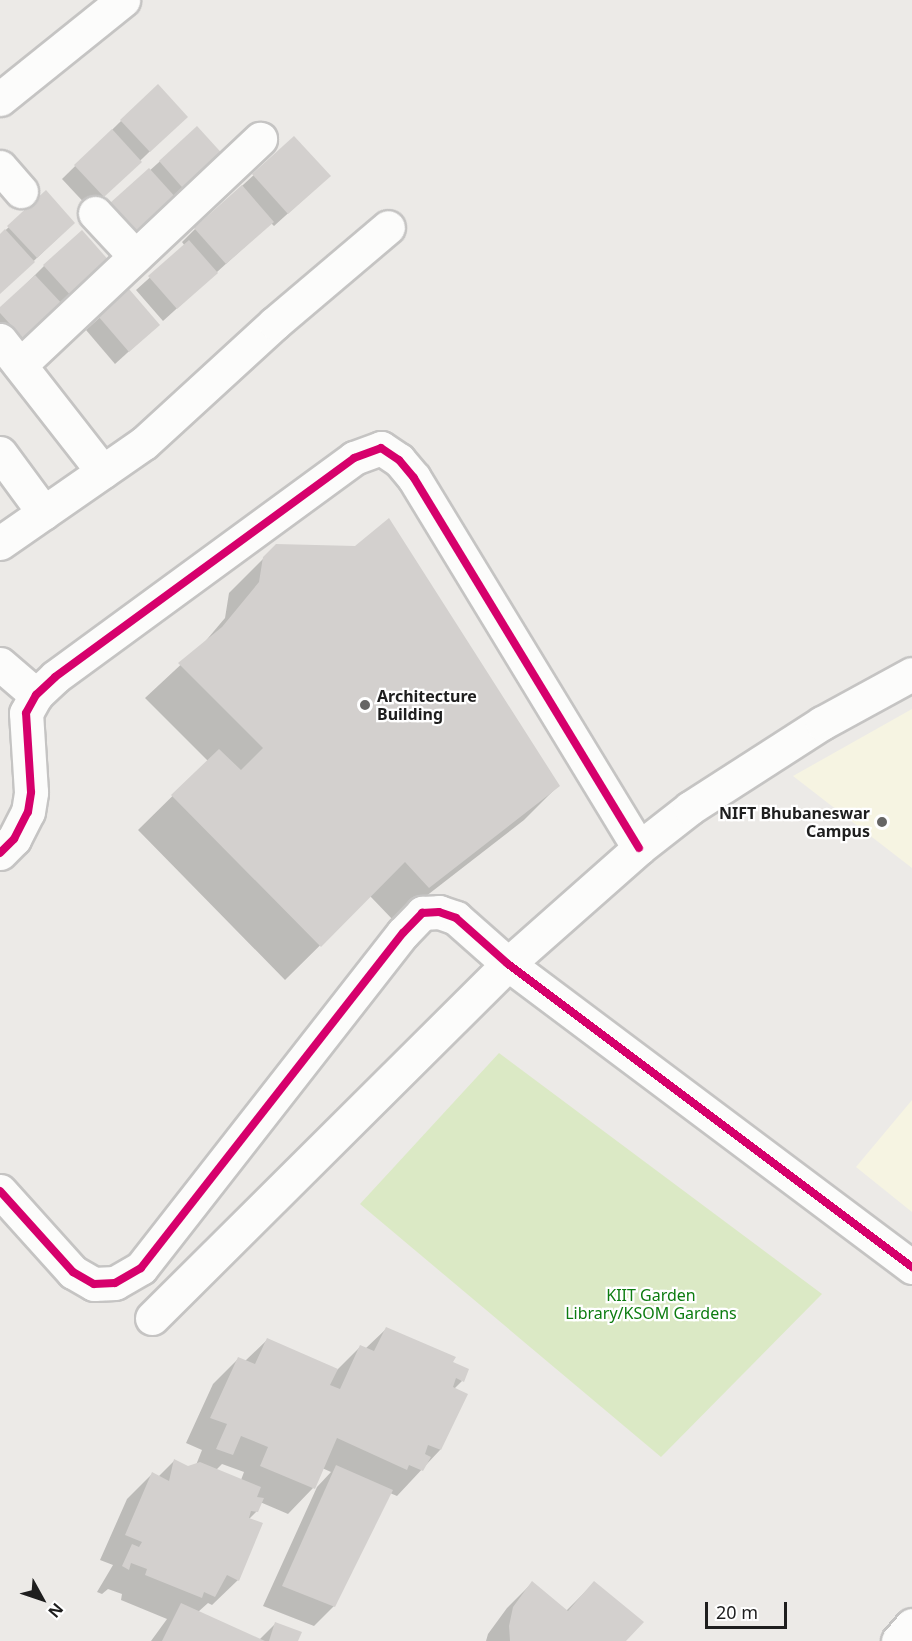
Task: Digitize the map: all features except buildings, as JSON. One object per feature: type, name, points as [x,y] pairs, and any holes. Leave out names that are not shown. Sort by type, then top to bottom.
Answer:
[{"type":"street","points":[[0,99],[123,0]]},
{"type":"street","points":[[20,365],[260,139]]},
{"type":"street","points":[[0,166],[21,191]]},
{"type":"street","points":[[95,213],[135,256]]},
{"type":"street","points":[[0,543],[144,443],[275,323],[388,227]]},
{"type":"street","points":[[0,340],[103,472]]},
{"type":"street","points":[[0,854],[14,839],[28,812],[31,792],[27,713],[36,695],[55,677],[354,458],[381,448],[399,460],[414,478],[639,848]]},
{"type":"street","points":[[0,453],[44,513]]},
{"type":"street","points":[[0,664],[36,695]]},
{"type":"street","points":[[152,1318],[508,964],[639,848],[690,808],[813,729],[912,674]]},
{"type":"street","points":[[0,1191],[73,1272],[94,1284],[115,1283],[141,1268],[403,933],[423,913],[439,912],[456,918],[508,964],[912,1267]]},
{"type":"street","points":[[898,1641],[912,1625]]},
{"type":"shaded area","name":"NIFT Bhubaneswar Campus","points":[[912,709],[912,868],[793,776]]},
{"type":"shaded area","points":[[912,1100],[912,1212],[856,1167]]},
{"type":"green space","name":"KIIT Garden Library/KSOM Gardens","points":[[499,1053],[822,1294],[661,1457],[360,1204]]},
{"type":"cycle path","points":[[0,853],[14,839],[28,812],[31,792],[26,713],[36,695],[55,677],[354,458],[381,448],[399,460],[414,478],[639,848]]},
{"type":"cycle path","points":[[0,1191],[73,1272],[94,1284],[115,1283],[141,1268],[403,933],[422,913],[439,912],[456,918],[508,964],[912,1267]]},
{"type":"place","name":"Architecture Building","points":[[365,705]]},
{"type":"place","name":"NIFT Bhubaneswar Campus","points":[[882,822]]}]
